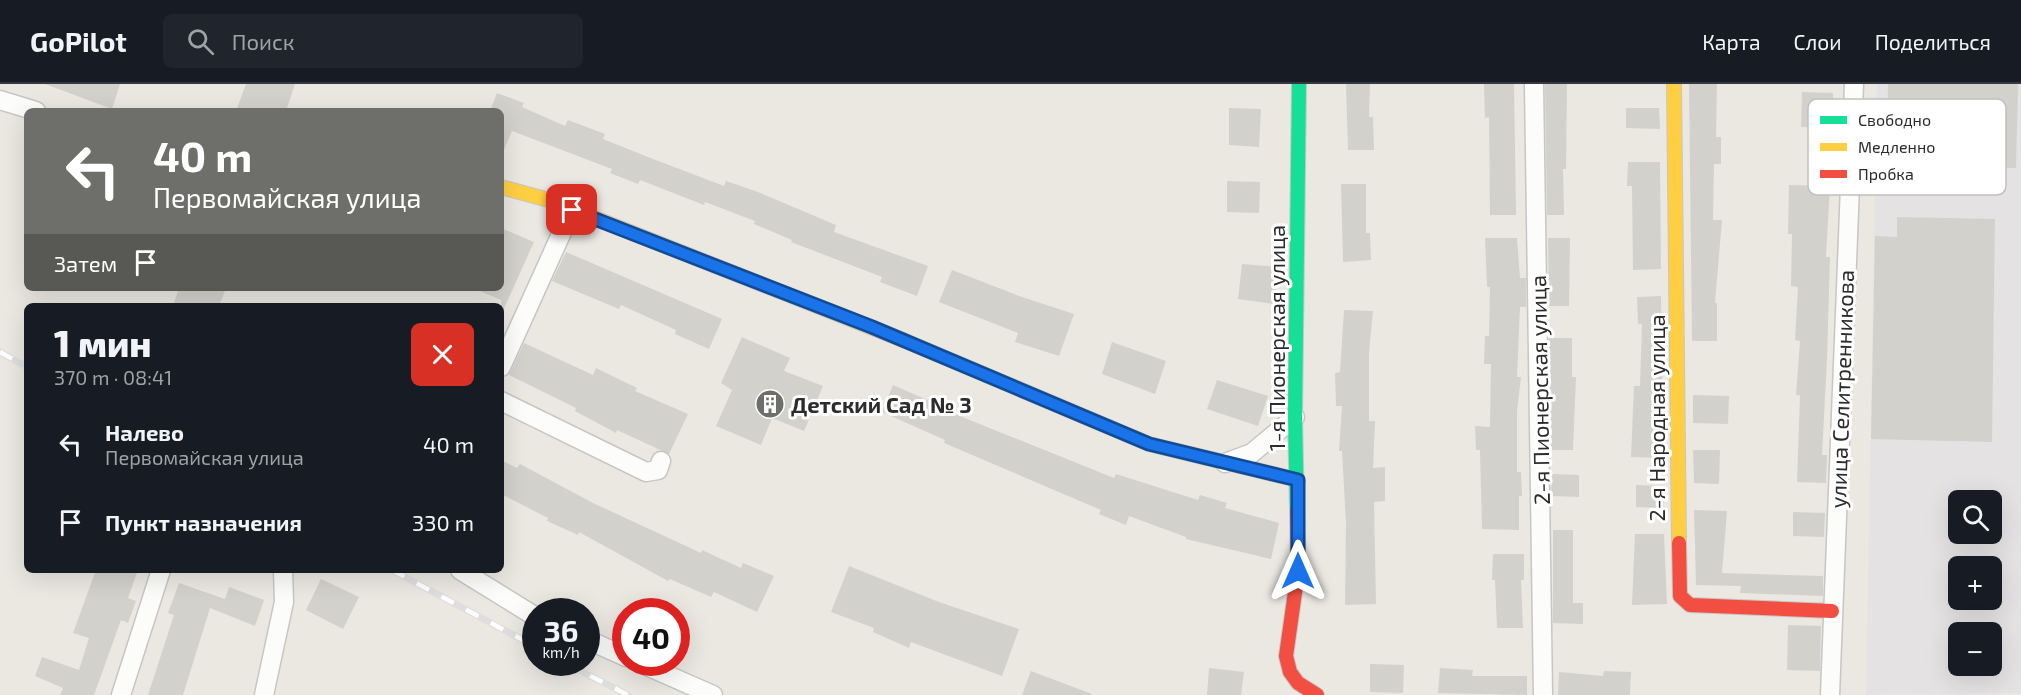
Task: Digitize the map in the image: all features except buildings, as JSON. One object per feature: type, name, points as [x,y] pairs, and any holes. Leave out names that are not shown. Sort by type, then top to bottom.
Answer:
[{"type":"street","name":"1-я Пионерская улица","points":[[1299,84],[1295,417],[1298,571],[1286,656],[1290,672],[1310,694]]},
{"type":"street","name":"2-я Пионерская улица","points":[[1534,84],[1543,695]]},
{"type":"street","name":"2-я Народная улица","points":[[1674,84],[1680,596],[1690,605],[1695,606],[1832,611]]},
{"type":"street","name":"улица Селитренникова","points":[[1853,99],[1854,84]]},
{"type":"street","points":[[0,100],[26,108]]},
{"type":"street","points":[[504,188],[572,210],[872,327],[1149,444],[1298,480]]},
{"type":"street","name":"улица Селитренникова","points":[[1830,695],[1849,195]]},
{"type":"street","points":[[504,360],[572,210]]},
{"type":"street","points":[[504,401],[646,472],[658,470],[661,461]]},
{"type":"street","points":[[1224,463],[1252,453],[1295,417]]},
{"type":"street","points":[[121,695],[159,573]]},
{"type":"street","points":[[264,695],[284,602],[283,573]]},
{"type":"street","points":[[465,573],[522,608]]},
{"type":"street","points":[[670,676],[713,695]]},
{"type":"shaded area","points":[[1877,84],[2021,84],[2021,693],[1866,695],[1875,195],[2006,195],[2006,99],[1877,99]]},
{"type":"railway","points":[[0,352],[24,365]]},
{"type":"railway","points":[[398,573],[522,640]]},
{"type":"railway","points":[[591,676],[628,695]]},
{"type":"traffic: fast","points":[[1297,510],[1295,417],[1299,84]]},
{"type":"traffic: fast","points":[[903,340],[1149,444],[1298,480]]},
{"type":"traffic: slow","points":[[1674,84],[1679,543]]},
{"type":"traffic: slow","points":[[504,188],[549,200],[903,340]]},
{"type":"traffic: jam","points":[[1297,510],[1298,571],[1286,656],[1290,672],[1298,683],[1317,695]]},
{"type":"traffic: jam","points":[[1679,543],[1680,596],[1690,605],[1832,611]]},
{"type":"place","name":"Детский Сад № 3","points":[[770,404]]},
{"type":"route","points":[[572,210],[872,327],[1149,444],[1195,457],[1298,480],[1298,571]]}]
